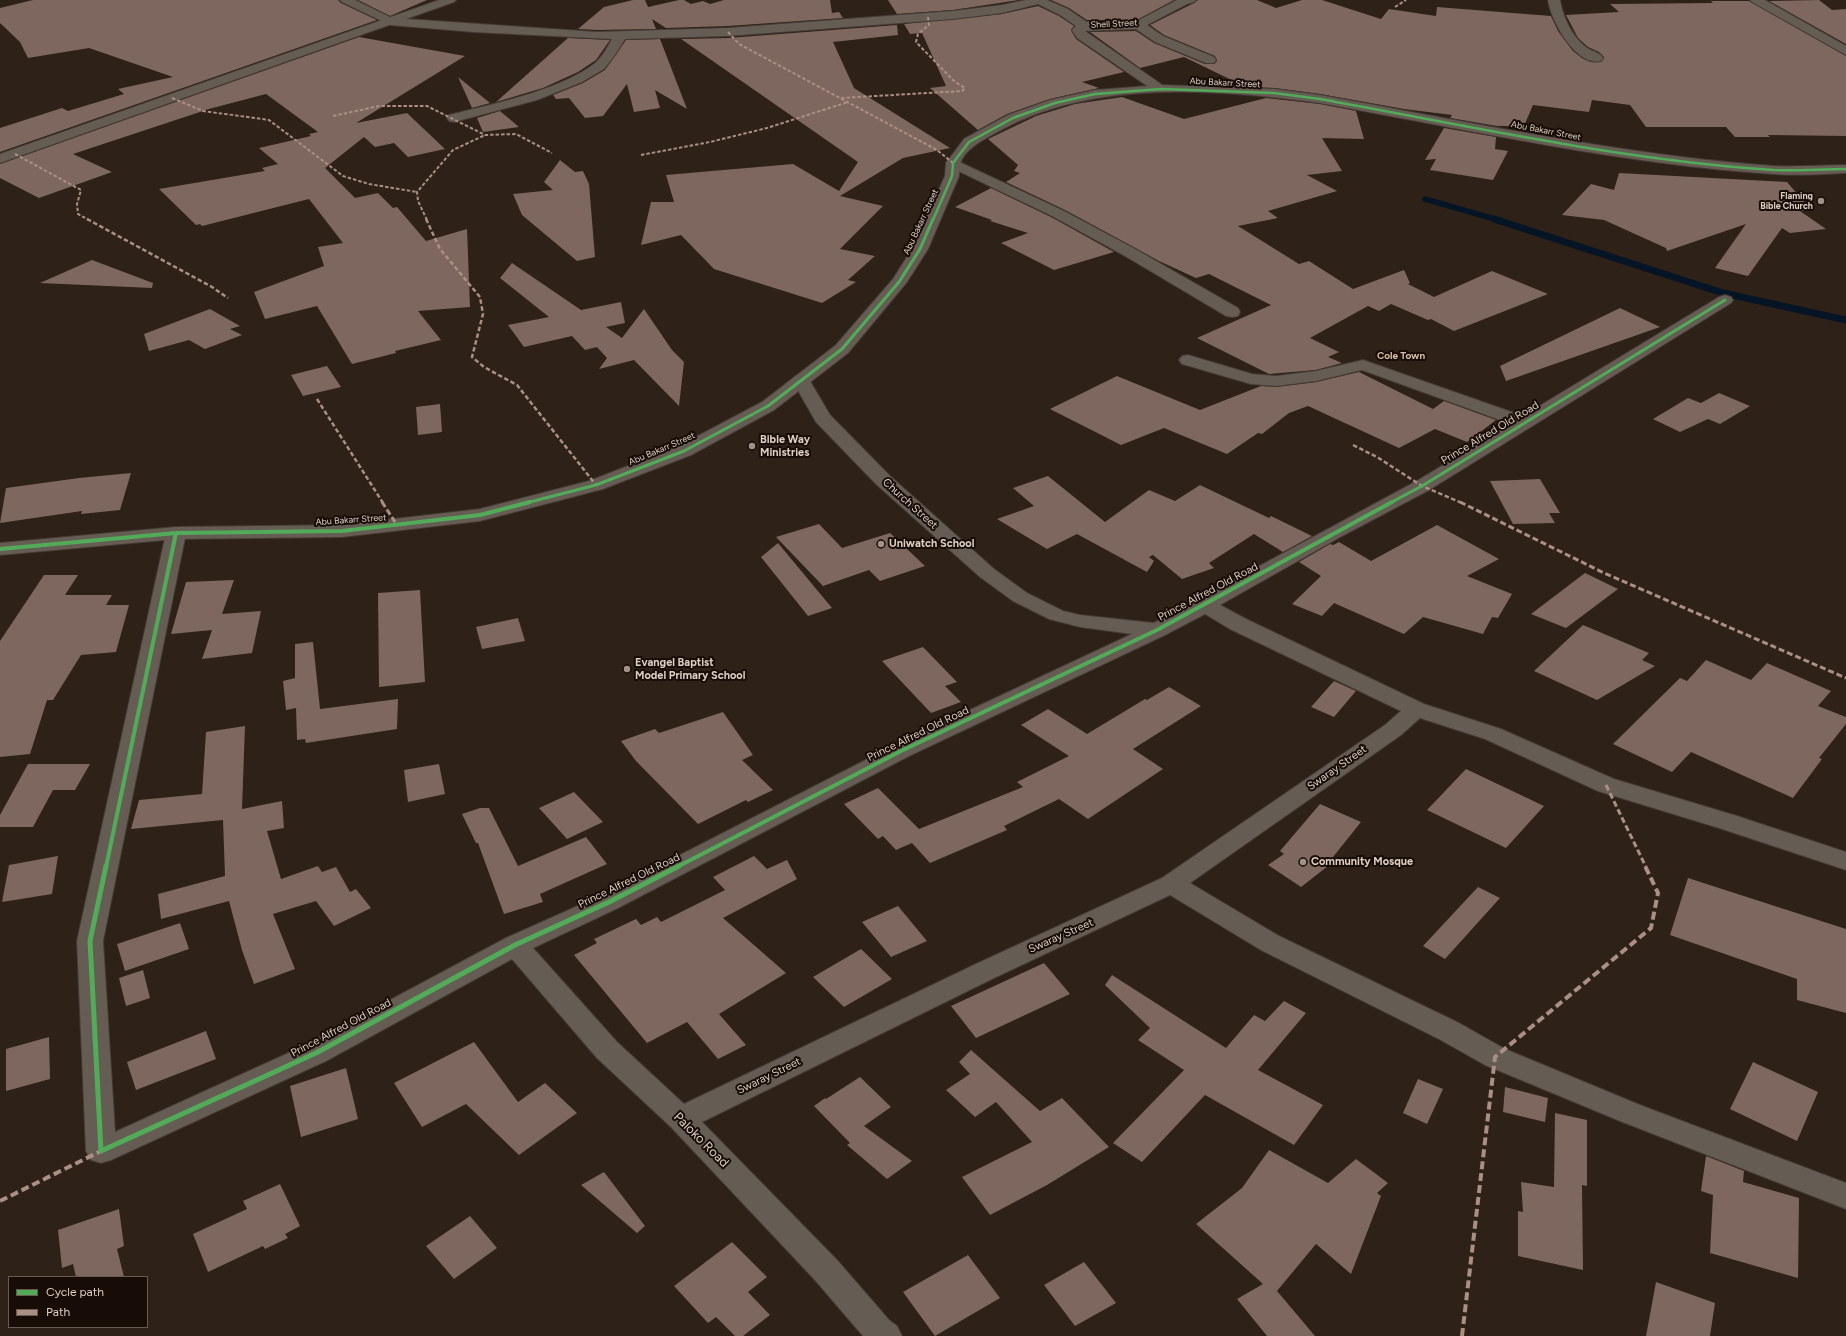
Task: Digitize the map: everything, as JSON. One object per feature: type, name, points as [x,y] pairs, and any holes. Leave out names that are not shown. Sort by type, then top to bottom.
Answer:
[{"type":"street","points":[[346,0],[390,21],[481,29],[620,36],[728,32],[953,15],[1002,9],[1040,0]]},
{"type":"street","points":[[0,159],[450,0]]},
{"type":"street","name":"Shell Street","points":[[1040,0],[1064,12],[1084,26],[1138,25],[1184,1],[1190,0]]},
{"type":"street","points":[[1554,0],[1555,11],[1566,31],[1583,51],[1597,58]]},
{"type":"street","points":[[1756,0],[1846,51]]},
{"type":"street","points":[[1138,25],[1159,39],[1210,60]]},
{"type":"street","points":[[1084,26],[1078,30],[1081,35],[1161,89]]},
{"type":"street","points":[[454,118],[532,97],[577,79],[599,66],[611,52],[620,36]]},
{"type":"street","name":"Abu Bakarr Street","points":[[0,549],[176,532],[342,531],[480,515],[596,485],[684,451],[768,406],[842,349],[899,282],[920,249],[952,176],[953,164],[969,142],[1013,118],[1054,103],[1095,94],[1161,89],[1234,90],[1320,99],[1614,152],[1679,161],[1776,170],[1846,169]]},
{"type":"street","points":[[953,164],[1059,214],[1131,253],[1232,312]]},
{"type":"street","name":"Prince Alfred Old Road","points":[[176,532],[90,941],[101,1151],[316,1053],[515,945],[609,902],[768,821],[901,750],[1157,630],[1205,605],[1335,532],[1422,486],[1725,300]]},
{"type":"street","points":[[1188,360],[1252,379],[1276,381],[1316,376],[1363,366],[1526,423]]},
{"type":"street","name":"Church Street","points":[[801,380],[822,418],[883,480],[987,572],[1020,597],[1056,615],[1080,622],[1157,630]]},
{"type":"street","points":[[1205,605],[1238,624],[1416,708],[1493,734],[1606,785],[1728,822],[1846,861]]},
{"type":"street","name":"Swaray Street","points":[[681,1119],[977,974],[1171,884],[1393,730],[1416,708]]},
{"type":"street","points":[[1171,884],[1270,943],[1449,1031],[1495,1057],[1630,1113],[1846,1196]]},
{"type":"street","name":"Paloko Road","points":[[515,945],[607,1050],[681,1119],[826,1270],[879,1334]]},
{"type":"building","points":[[33,0],[338,0],[341,3],[377,20],[0,152],[0,128],[62,108],[68,111],[124,94],[118,89],[173,77],[89,48],[28,58],[20,42],[0,23],[0,8]]},
{"type":"building","points":[[358,0],[427,0],[390,16]]},
{"type":"building","points":[[633,0],[645,0],[648,7],[679,0],[684,0],[691,4],[703,1],[710,4],[724,0],[830,0],[832,13],[839,12],[843,18],[728,26],[666,28],[652,19],[656,29],[578,29],[604,7]]},
{"type":"building","points":[[888,0],[1019,0],[953,10],[897,14]]},
{"type":"building","points":[[1051,0],[1174,0],[1137,20],[1087,20],[1069,8]]},
{"type":"building","points":[[1198,0],[1257,0],[1276,8],[1302,0],[1322,0],[1381,19],[1389,9],[1436,16],[1437,7],[1551,16],[1558,31],[1573,51],[1582,58],[1591,62],[1601,62],[1604,57],[1599,52],[1588,47],[1578,38],[1566,15],[1619,12],[1610,4],[1713,3],[1711,1],[1749,1],[1846,56],[1846,136],[1768,135],[1770,137],[1735,137],[1726,127],[1646,127],[1630,105],[1592,100],[1589,112],[1533,105],[1524,126],[1497,126],[1450,118],[1452,115],[1404,109],[1320,94],[1274,88],[1246,87],[1184,57],[1140,68],[1090,32],[1136,31],[1154,43],[1205,64],[1214,64],[1217,61],[1215,56],[1164,35],[1150,25]]},
{"type":"building","points":[[1819,0],[1832,10],[1846,9],[1846,44],[1769,1]]},
{"type":"building","points":[[1038,6],[1059,16],[1074,26],[1071,30],[1076,39],[1124,72],[1082,82],[1099,88],[1050,99],[1007,114],[978,130],[930,88],[946,86],[922,33],[910,34],[904,24],[1002,14]]},
{"type":"building","points":[[897,25],[898,35],[833,42],[854,88],[950,148],[903,158],[840,196],[883,206],[840,249],[875,256],[848,280],[856,282],[822,303],[714,269],[681,235],[641,245],[651,202],[674,202],[666,175],[793,164],[839,191],[858,162],[681,39],[728,38]]},
{"type":"building","points":[[359,37],[465,56],[356,123],[407,113],[445,149],[408,157],[394,143],[375,147],[364,137],[325,168],[355,198],[378,193],[393,208],[397,207],[426,241],[467,229],[470,307],[418,311],[441,340],[395,351],[396,353],[352,364],[317,306],[265,319],[254,292],[324,266],[318,247],[343,243],[309,199],[202,226],[200,224],[196,225],[159,189],[265,171],[262,168],[278,164],[259,148],[311,136],[309,134],[318,132],[266,94],[205,110],[73,154],[112,172],[39,198],[0,178],[0,164]]},
{"type":"building","points":[[568,38],[610,40],[596,60],[578,72],[543,88],[496,102]]},
{"type":"building","points":[[660,39],[687,109],[655,90],[660,108],[634,112],[627,84],[603,116],[585,118],[569,98],[556,99],[553,95],[583,83],[605,70],[626,40]]},
{"type":"building","points":[[458,77],[490,103],[472,108]]},
{"type":"building","points":[[1122,97],[1184,119],[1266,98],[1320,104],[1356,111],[1364,139],[1322,138],[1342,171],[1307,175],[1337,191],[1268,211],[1278,218],[1238,226],[1299,264],[1309,261],[1353,289],[1404,270],[1410,283],[1408,284],[1434,297],[1492,271],[1548,294],[1454,331],[1431,319],[1428,320],[1391,304],[1379,311],[1368,306],[1310,338],[1339,352],[1328,357],[1342,363],[1316,370],[1269,374],[1197,338],[1271,305],[1209,274],[1196,278],[1159,261],[1065,210],[1006,182],[1020,173],[1014,171],[1018,165],[988,139],[1036,116],[1075,104]]},
{"type":"building","points":[[500,111],[519,127],[483,132],[477,118]]},
{"type":"building","points":[[1444,128],[1496,137],[1495,149],[1508,151],[1493,180],[1430,170],[1436,159],[1425,160]]},
{"type":"building","points":[[560,160],[575,172],[583,171],[589,184],[595,257],[577,261],[522,215],[513,194],[553,190],[544,182]]},
{"type":"building","points":[[1619,173],[1787,182],[1811,210],[1800,211],[1826,229],[1790,233],[1782,228],[1748,276],[1715,268],[1746,224],[1667,251],[1666,248],[1604,220],[1562,215],[1591,184],[1614,190]]},
{"type":"building","points":[[991,188],[1053,218],[1114,252],[1054,270],[1001,243],[1028,233],[990,221],[992,220],[955,207]]},
{"type":"building","points":[[92,260],[153,283],[152,288],[40,283]]},
{"type":"building","points":[[512,263],[581,310],[621,302],[625,323],[606,327],[622,338],[644,309],[672,350],[684,362],[679,406],[634,360],[599,369],[607,358],[597,347],[585,350],[572,336],[524,347],[508,325],[549,317],[500,278]]},
{"type":"building","points":[[1620,308],[1660,327],[1506,381],[1500,366]]},
{"type":"building","points":[[210,309],[240,326],[230,329],[242,335],[205,349],[189,340],[149,351],[144,334]]},
{"type":"building","points":[[327,366],[341,387],[303,396],[291,375]]},
{"type":"building","points":[[1359,372],[1433,409],[1444,401],[1496,420],[1467,442],[1435,429],[1399,448],[1308,406],[1289,413],[1262,434],[1258,433],[1227,454],[1164,428],[1121,445],[1050,409],[1117,376],[1200,410],[1261,386],[1276,387],[1316,382]]},
{"type":"building","points":[[1719,393],[1750,406],[1720,424],[1708,419],[1680,432],[1653,419],[1688,398],[1701,403]]},
{"type":"building","points":[[440,404],[442,432],[418,435],[416,407]]},
{"type":"building","points":[[131,473],[120,510],[81,514],[82,511],[0,523],[6,488],[79,478]]},
{"type":"building","points":[[1048,476],[1105,522],[1149,490],[1175,501],[1200,485],[1269,518],[1271,516],[1312,536],[1283,552],[1254,534],[1209,563],[1214,568],[1182,579],[1153,555],[1149,557],[1154,561],[1147,572],[1077,534],[1047,549],[997,519],[1034,506],[1013,488]]},
{"type":"building","points":[[1540,479],[1560,513],[1549,513],[1555,523],[1513,524],[1490,481]]},
{"type":"building","points":[[819,524],[842,548],[890,533],[925,566],[880,581],[869,570],[823,586],[776,537]]},
{"type":"building","points":[[1437,525],[1499,559],[1467,576],[1512,594],[1498,618],[1492,617],[1483,634],[1423,617],[1404,634],[1334,603],[1322,616],[1292,604],[1321,576],[1299,562],[1330,544],[1333,545],[1339,542],[1371,561]]},
{"type":"building","points":[[778,543],[832,608],[808,616],[761,557]]},
{"type":"building","points":[[1585,573],[1618,589],[1566,628],[1531,614]]},
{"type":"building","points":[[44,575],[78,575],[65,595],[112,595],[106,605],[129,605],[116,652],[81,655],[53,700],[47,700],[30,754],[0,757],[0,641]]},
{"type":"building","points":[[234,580],[222,614],[261,611],[252,653],[202,659],[212,630],[171,634],[186,582]]},
{"type":"building","points":[[420,590],[425,682],[379,687],[378,593]]},
{"type":"building","points":[[518,618],[525,641],[482,649],[476,627]]},
{"type":"building","points":[[1583,625],[1649,653],[1642,660],[1655,666],[1597,700],[1534,671]]},
{"type":"building","points":[[313,642],[320,709],[398,699],[397,729],[306,743],[305,739],[297,740],[296,708],[286,710],[283,681],[295,678],[295,644]]},
{"type":"building","points":[[923,647],[957,682],[945,686],[961,702],[931,713],[882,661]]},
{"type":"building","points":[[1706,660],[1751,680],[1767,663],[1831,691],[1818,706],[1846,717],[1846,724],[1819,758],[1822,759],[1793,798],[1691,752],[1672,772],[1613,744],[1680,678],[1687,681]]},
{"type":"building","points":[[1334,681],[1356,691],[1334,717],[1311,707]]},
{"type":"building","points":[[1169,687],[1201,706],[1133,749],[1163,769],[1088,819],[1059,799],[1004,826],[1007,830],[930,863],[912,843],[896,850],[883,836],[878,839],[844,804],[878,788],[919,829],[1023,787],[1017,782],[1069,756],[1021,725],[1048,709],[1087,734],[1145,699],[1147,700]]},
{"type":"building","points":[[723,712],[753,755],[742,760],[773,790],[748,802],[746,800],[698,824],[636,761],[621,741],[655,729],[659,733]]},
{"type":"building","points":[[245,726],[242,809],[282,801],[284,828],[267,831],[281,879],[318,866],[322,872],[336,867],[350,892],[356,889],[371,908],[334,926],[316,901],[273,914],[295,969],[254,984],[242,950],[229,901],[161,919],[158,894],[225,876],[223,820],[131,829],[139,800],[202,794],[206,732]]},
{"type":"building","points":[[28,764],[90,764],[75,790],[53,790],[33,827],[0,827],[0,815]]},
{"type":"building","points":[[439,764],[445,794],[408,802],[404,770]]},
{"type":"building","points":[[1466,769],[1544,806],[1506,848],[1427,810]]},
{"type":"building","points":[[574,792],[603,822],[567,839],[539,808]]},
{"type":"building","points":[[1320,804],[1361,822],[1333,857],[1337,859],[1301,887],[1268,865],[1284,854],[1280,851]]},
{"type":"building","points":[[480,808],[489,808],[518,866],[586,837],[607,864],[540,894],[543,902],[504,914],[478,843],[476,843],[462,814]]},
{"type":"building","points":[[58,856],[52,894],[2,902],[9,865]]},
{"type":"building","points":[[754,856],[767,869],[787,860],[797,879],[723,918],[786,973],[719,1014],[746,1045],[718,1059],[687,1022],[647,1043],[574,955],[597,943],[594,939],[636,919],[641,925],[657,917],[661,922],[725,890],[713,877]]},
{"type":"building","points":[[1688,878],[1846,929],[1846,1013],[1797,1000],[1797,979],[1670,935]]},
{"type":"building","points":[[1478,887],[1500,898],[1445,959],[1423,946]]},
{"type":"building","points":[[898,906],[927,941],[891,957],[862,922]]},
{"type":"building","points":[[180,923],[189,949],[125,971],[117,944]]},
{"type":"building","points":[[861,949],[892,979],[844,1007],[813,977]]},
{"type":"building","points":[[1044,963],[1070,994],[976,1038],[951,1006]]},
{"type":"building","points":[[143,970],[150,998],[126,1006],[119,978]]},
{"type":"building","points":[[1112,975],[1226,1048],[1254,1015],[1265,1021],[1284,1001],[1306,1013],[1258,1070],[1323,1105],[1294,1145],[1205,1095],[1142,1162],[1113,1143],[1184,1070],[1138,1040],[1150,1028],[1105,985]]},
{"type":"building","points":[[206,1031],[216,1059],[136,1090],[127,1062]]},
{"type":"building","points":[[49,1037],[50,1079],[6,1091],[6,1049]]},
{"type":"building","points":[[474,1042],[518,1102],[545,1083],[577,1113],[519,1155],[466,1104],[422,1127],[394,1083]]},
{"type":"building","points":[[971,1050],[1040,1111],[1062,1098],[1109,1147],[1047,1185],[990,1215],[962,1177],[1032,1142],[996,1102],[975,1117],[946,1090],[970,1074],[959,1062]]},
{"type":"building","points":[[1753,1062],[1818,1092],[1797,1141],[1730,1109]]},
{"type":"building","points":[[346,1068],[358,1119],[301,1137],[290,1086]]},
{"type":"building","points":[[860,1077],[891,1107],[864,1126],[912,1161],[887,1179],[847,1145],[850,1143],[814,1106]]},
{"type":"building","points":[[1418,1079],[1443,1089],[1427,1124],[1403,1113]]},
{"type":"building","points":[[1505,1087],[1548,1098],[1545,1122],[1503,1112]]},
{"type":"building","points":[[1555,1113],[1587,1120],[1587,1186],[1582,1185],[1583,1270],[1518,1256],[1518,1211],[1523,1212],[1521,1182],[1554,1187]]},
{"type":"building","points":[[1269,1150],[1328,1183],[1356,1159],[1388,1183],[1377,1193],[1381,1196],[1351,1274],[1316,1244],[1277,1291],[1315,1336],[1267,1336],[1237,1299],[1263,1284],[1196,1224],[1242,1188]]},
{"type":"building","points":[[1706,1156],[1744,1171],[1743,1182],[1799,1198],[1798,1278],[1710,1253],[1713,1195],[1701,1191]]},
{"type":"building","points":[[604,1172],[645,1226],[637,1233],[581,1185]]},
{"type":"building","points":[[280,1184],[300,1226],[285,1234],[288,1238],[265,1249],[263,1246],[208,1272],[193,1234],[247,1209],[243,1201]]},
{"type":"building","points":[[119,1209],[124,1246],[117,1249],[124,1276],[76,1276],[73,1264],[62,1268],[58,1230]]},
{"type":"building","points":[[470,1216],[497,1248],[454,1279],[426,1246]]},
{"type":"building","points":[[732,1242],[767,1277],[748,1292],[770,1315],[743,1336],[735,1336],[716,1317],[708,1323],[674,1286]]},
{"type":"building","points":[[968,1255],[1000,1298],[935,1336],[903,1292]]},
{"type":"building","points":[[1084,1262],[1116,1303],[1075,1326],[1044,1285]]},
{"type":"building","points":[[1656,1282],[1715,1303],[1710,1336],[1646,1336]]},
{"type":"waterway","points":[[1425,199],[1498,220]]},
{"type":"waterway","points":[[1494,219],[1723,293],[1846,320]]},
{"type":"marked path","points":[[1395,7],[1406,0]]},
{"type":"marked path","points":[[841,98],[962,91],[965,88],[954,81],[916,42],[918,34],[929,25],[928,17]]},
{"type":"marked path","points":[[728,32],[739,44],[937,150],[953,163]]},
{"type":"marked path","points":[[172,98],[203,111],[269,120],[343,176],[369,184],[417,192]]},
{"type":"marked path","points":[[641,155],[710,142],[767,128],[848,102]]},
{"type":"marked path","points":[[333,116],[379,106],[427,106],[485,135],[516,134],[552,153]]},
{"type":"marked path","points":[[485,135],[453,150],[417,192],[418,201],[440,249],[480,297],[483,314],[472,357],[484,367],[517,385],[596,485]]},
{"type":"marked path","points":[[15,154],[81,190],[77,204],[78,214],[212,287],[228,298]]},
{"type":"marked path","points":[[317,399],[397,525]]},
{"type":"marked path","points":[[1353,445],[1377,457],[1422,486],[1458,501],[1604,573],[1846,678]]},
{"type":"marked path","points":[[1462,1336],[1495,1057],[1651,928],[1658,893],[1606,785]]},
{"type":"marked path","points":[[0,1201],[101,1151]]},
{"type":"cycle path","points":[[0,549],[176,533],[342,531],[480,515],[596,485],[684,451],[768,406],[842,349],[899,282],[920,249],[952,176],[953,163],[969,142],[1013,118],[1055,103],[1095,94],[1161,89],[1274,93],[1320,99],[1614,152],[1679,161],[1775,170],[1846,169]]},
{"type":"cycle path","points":[[176,533],[90,941],[101,1151],[316,1053],[515,945],[609,902],[901,751],[1157,630],[1205,605],[1335,532],[1422,486],[1725,300]]},
{"type":"place","name":"Flaming Bible Church","points":[[1821,201]]},
{"type":"place","name":"Bible Way Ministries","points":[[752,446]]},
{"type":"place","name":"Uniwatch School","points":[[881,544]]},
{"type":"place","name":"Evangel Baptist Model Primary School","points":[[627,669]]},
{"type":"place","name":"Community Mosque","points":[[1303,862]]},
{"type":"district","name":"Cole Town","points":[[1401,356]]}]
